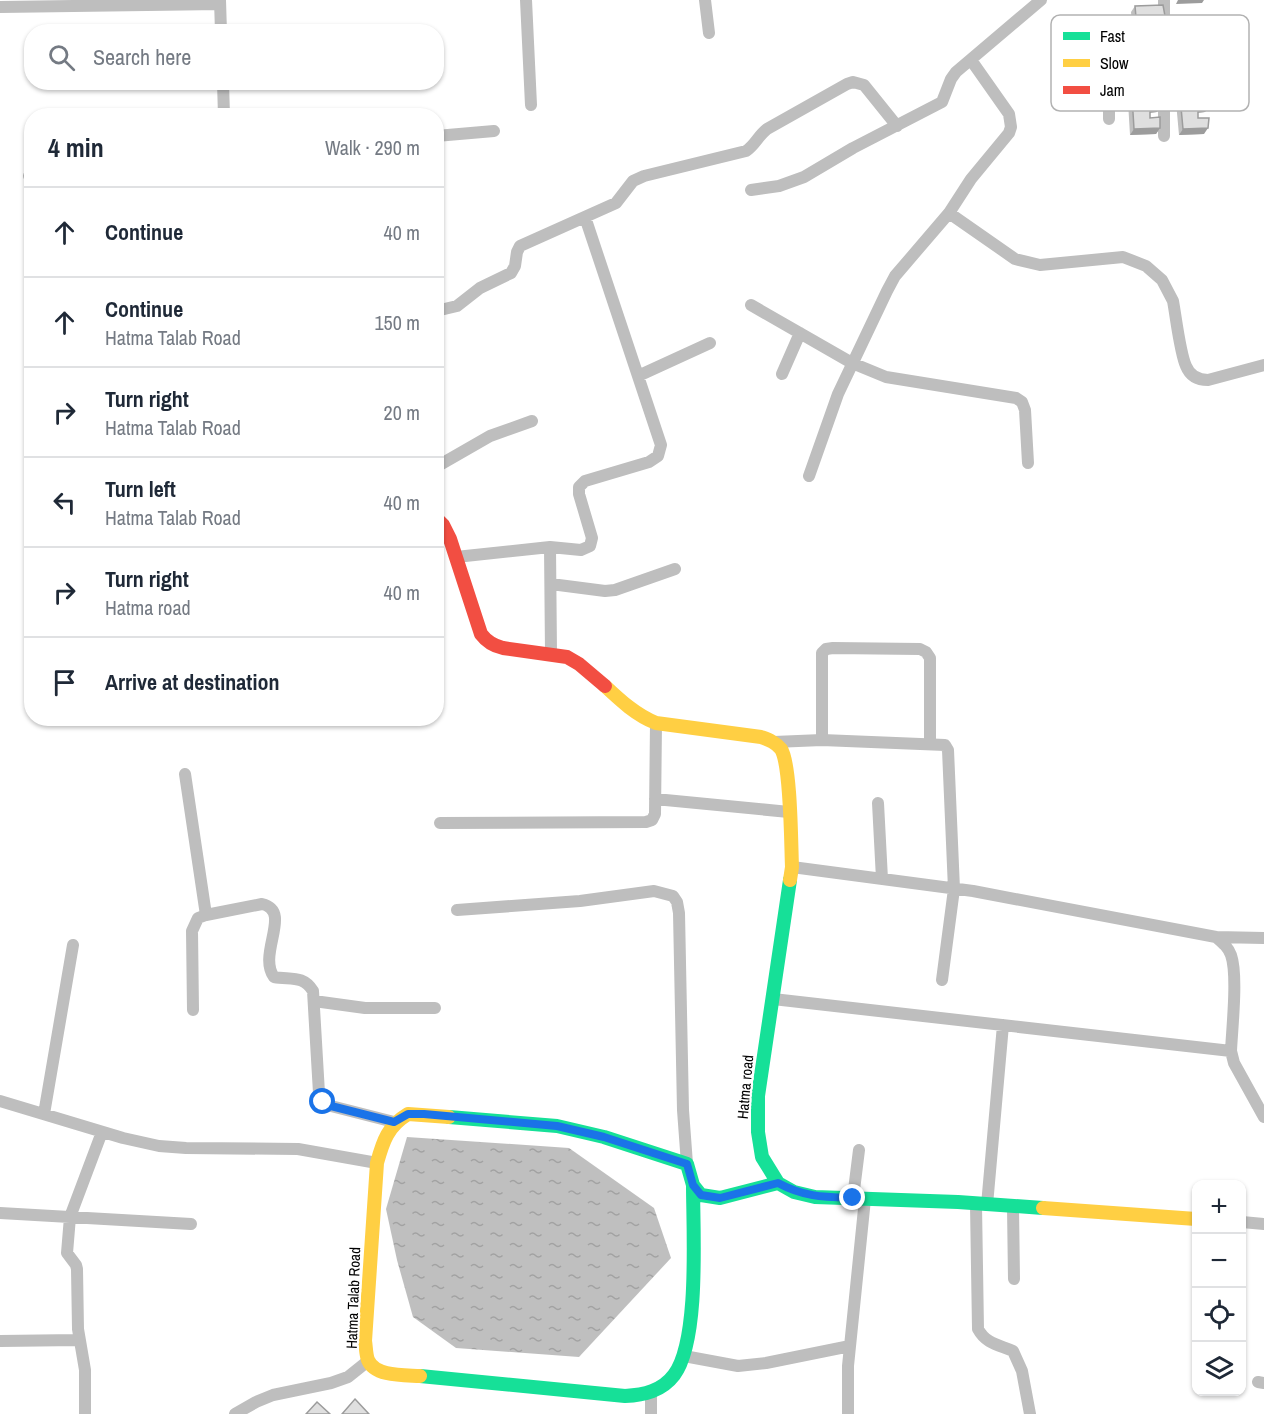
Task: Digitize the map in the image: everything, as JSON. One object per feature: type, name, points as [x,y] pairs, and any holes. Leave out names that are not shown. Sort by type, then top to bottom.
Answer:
[{"type":"street","points":[[526,0],[531,105]]},
{"type":"street","points":[[705,0],[709,33]]},
{"type":"street","points":[[751,190],[778,186],[804,177],[853,148],[942,102],[951,79],[1041,0]]},
{"type":"street","points":[[1164,0],[1164,15]]},
{"type":"street","points":[[0,8],[220,2],[221,24]]},
{"type":"street","points":[[809,476],[827,419],[895,276],[949,213],[971,179],[1009,133],[1011,127],[1009,114],[970,60]]},
{"type":"street","points":[[444,309],[457,306],[480,288],[512,273],[520,246],[616,203],[633,181],[644,176],[746,151],[754,145],[758,136],[766,129],[853,82],[864,85],[897,126]]},
{"type":"street","points":[[223,90],[224,108]]},
{"type":"street","points":[[1109,111],[1109,119]]},
{"type":"street","points":[[1164,111],[1164,136]]},
{"type":"street","points":[[444,135],[494,131]]},
{"type":"street","points":[[949,213],[1015,259],[1027,263],[1040,265],[1123,257],[1146,266],[1162,280],[1169,291],[1185,365],[1200,380],[1208,380],[1264,365]]},
{"type":"street","points":[[456,556],[550,547],[581,550],[590,546],[592,538],[579,487],[585,481],[649,462],[658,456],[661,445],[585,217]]},
{"type":"street","points":[[751,305],[852,363],[886,377],[1016,398],[1022,402],[1025,410],[1028,463]]},
{"type":"street","points":[[782,375],[800,333]]},
{"type":"street","points":[[638,376],[710,344]]},
{"type":"street","points":[[444,462],[490,436],[532,421]]},
{"type":"street","points":[[444,527],[456,556],[481,634],[486,640],[494,646],[503,648],[567,657],[579,664],[643,718],[656,723],[761,737],[778,746],[822,740],[945,745],[948,750],[954,889],[942,980]]},
{"type":"street","points":[[550,547],[551,653]]},
{"type":"street","points":[[551,584],[605,591],[615,590],[675,569]]},
{"type":"street","points":[[822,740],[822,653],[826,649],[920,649],[930,658],[930,743]]},
{"type":"street","points":[[440,823],[646,822],[652,820],[655,814],[656,723]]},
{"type":"street","name":"Hatma road","points":[[778,746],[787,768],[792,867],[758,1096],[758,1132],[762,1157],[778,1183]]},
{"type":"street","points":[[185,774],[206,915]]},
{"type":"street","points":[[655,799],[789,812]]},
{"type":"street","points":[[878,803],[882,879]]},
{"type":"street","points":[[792,867],[973,891],[1216,937],[1264,938]]},
{"type":"street","points":[[457,910],[580,901],[654,891],[673,896],[677,902],[683,1110],[687,1164],[693,1185],[694,1283],[684,1356],[679,1368],[668,1382],[651,1393],[651,1414]]},
{"type":"street","points":[[193,1010],[192,931],[198,918],[262,904],[269,906],[274,912],[276,921],[268,959],[269,970],[274,977],[301,979],[308,982],[313,991],[318,1093],[323,1102],[394,1122],[408,1114],[424,1114],[557,1126],[604,1137],[687,1164]]},
{"type":"street","points":[[1216,937],[1226,945],[1232,957],[1234,1064],[1264,1117]]},
{"type":"street","points":[[44,1114],[73,945]]},
{"type":"street","points":[[773,999],[1232,1051]]},
{"type":"street","points":[[314,1001],[365,1008],[435,1008]]},
{"type":"street","points":[[1003,1025],[981,1205],[978,1329],[982,1338],[1013,1351],[1022,1371],[1031,1413]]},
{"type":"street","points":[[0,1101],[102,1132],[159,1146],[298,1149],[377,1163]]},
{"type":"street","name":"Hatma Talab Road","points":[[394,1122],[383,1140],[377,1163],[365,1341],[368,1361],[387,1373],[626,1396],[642,1396],[651,1393]]},
{"type":"street","points":[[85,1414],[85,1370],[78,1340],[77,1269],[67,1253],[70,1217],[102,1132]]},
{"type":"street","points":[[848,1414],[848,1366],[859,1199],[859,1150]]},
{"type":"street","points":[[693,1185],[701,1195],[720,1198],[778,1183],[794,1192],[815,1197],[981,1205],[1192,1220]]},
{"type":"street","points":[[1013,1207],[1014,1279]]},
{"type":"street","points":[[0,1214],[191,1224]]},
{"type":"street","points":[[1246,1222],[1264,1224]]},
{"type":"street","points":[[0,1341],[78,1340]]},
{"type":"street","points":[[684,1356],[738,1366],[766,1363],[850,1346]]},
{"type":"street","points":[[235,1414],[273,1395],[331,1383],[348,1377],[368,1361]]},
{"type":"water","points":[[407,1137],[569,1148],[654,1208],[671,1258],[579,1357],[456,1348],[413,1317],[397,1260],[386,1209]]},
{"type":"building","points":[[1163,5],[1165,15],[1136,15],[1135,6]]},
{"type":"building","points":[[1133,111],[1150,111],[1150,118],[1160,117],[1160,128],[1134,129]]},
{"type":"building","points":[[1181,111],[1198,111],[1198,118],[1209,118],[1208,128],[1183,129]]},
{"type":"building","points":[[355,1399],[369,1414],[342,1414]]},
{"type":"building","points":[[317,1402],[330,1414],[306,1414]]},
{"type":"traffic: fast","points":[[790,880],[758,1096],[758,1132],[762,1157],[778,1183],[794,1192],[815,1197],[958,1202],[1043,1208]]},
{"type":"traffic: fast","points":[[449,1117],[557,1126],[604,1137],[687,1164],[693,1185],[701,1195],[720,1198],[778,1183]]},
{"type":"traffic: fast","points":[[420,1376],[625,1396],[639,1395],[664,1385],[674,1375],[682,1359],[688,1337],[694,1256],[693,1185]]},
{"type":"traffic: slow","points":[[605,686],[635,712],[656,723],[761,737],[781,749],[789,787],[792,867],[790,880]]},
{"type":"traffic: slow","points":[[420,1376],[399,1375],[377,1370],[367,1356],[365,1341],[377,1163],[387,1135],[408,1114],[449,1117]]},
{"type":"traffic: slow","points":[[1043,1208],[1192,1219]]},
{"type":"traffic: jam","points":[[444,527],[481,634],[486,639],[503,648],[567,657],[605,686]]},
{"type":"route","points":[[323,1102],[394,1122],[408,1114],[424,1114],[557,1126],[604,1137],[687,1164],[693,1185],[701,1195],[720,1198],[778,1183],[794,1192],[815,1197],[853,1198]]}]
